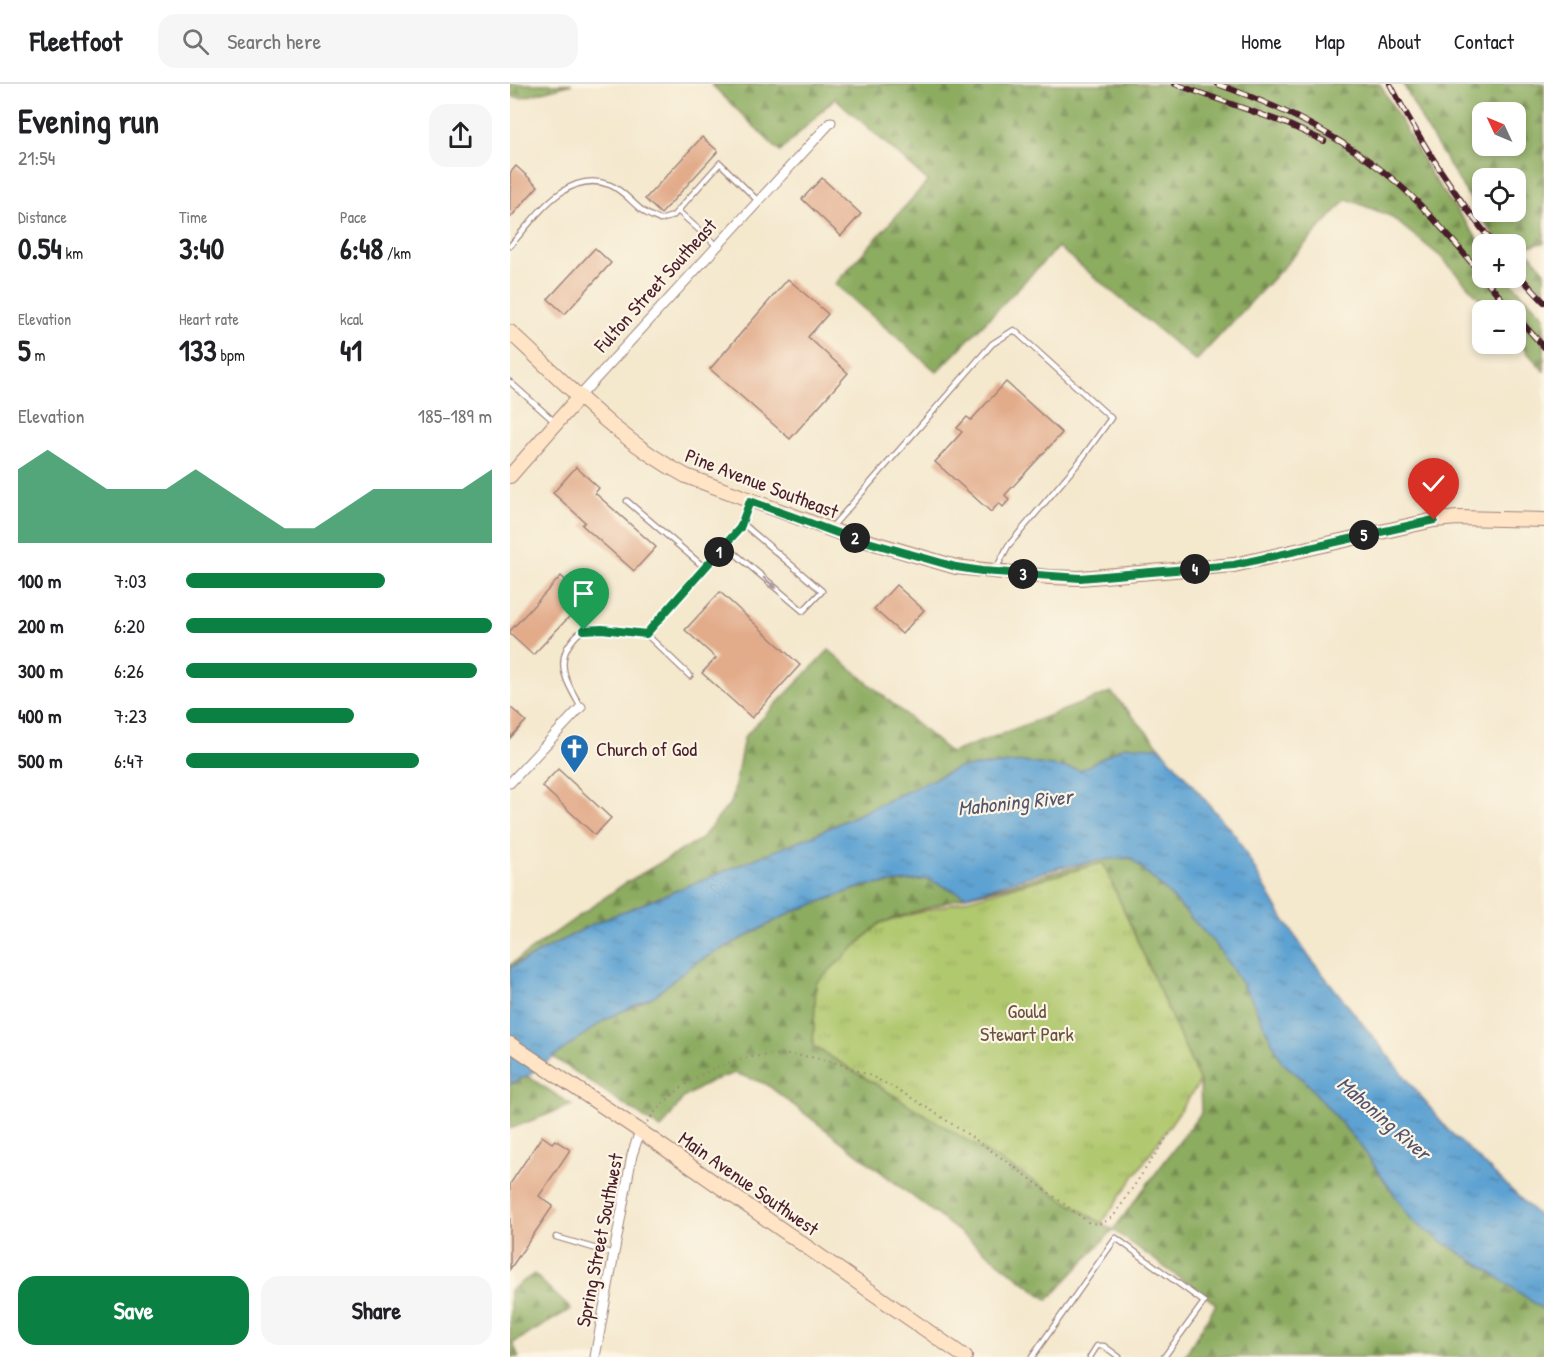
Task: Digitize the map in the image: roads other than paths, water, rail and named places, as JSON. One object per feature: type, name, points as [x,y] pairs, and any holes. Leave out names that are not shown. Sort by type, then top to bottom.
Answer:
[{"type":"street","name":"Fulton Street Southeast","points":[[510,476],[580,396],[831,122]]},
{"type":"street","name":"Pine Avenue Southeast","points":[[510,332],[640,449],[663,464],[686,476],[830,530],[956,567],[1080,578],[1218,567],[1281,556],[1434,520],[1458,518],[1544,520]]},
{"type":"street","points":[[510,783],[580,707]]},
{"type":"street","name":"Main Avenue Southwest","points":[[510,1044],[640,1131],[965,1357]]},
{"type":"street","name":"Spring Street Southwest","points":[[595,1357],[632,1155],[640,1131]]},
{"type":"lane","points":[[510,246],[554,197],[566,188],[582,182],[610,184],[629,197],[643,211],[660,219],[673,216],[720,163],[758,201]]},
{"type":"lane","points":[[678,211],[717,246]]},
{"type":"lane","points":[[830,530],[992,344],[1014,330],[1111,418],[1080,461],[1008,546],[995,572]]},
{"type":"lane","points":[[510,382],[557,424]]},
{"type":"lane","points":[[627,501],[705,568]]},
{"type":"lane","points":[[646,634],[740,528],[750,501]]},
{"type":"lane","points":[[725,545],[803,611],[822,591],[742,523]]},
{"type":"lane","points":[[580,707],[567,685],[563,666],[565,650],[572,640],[584,630],[602,629],[646,634],[690,676]]},
{"type":"lane","points":[[556,1237],[614,1254]]},
{"type":"lane","points":[[1032,1357],[1116,1238],[1204,1302],[1164,1357]]},
{"type":"lane","points":[[1090,1357],[1097,1346],[1104,1346],[1119,1357]]},
{"type":"water","name":"Mahoning River","points":[[1124,746],[1160,747],[1235,835],[1281,915],[1309,957],[1447,1129],[1544,1221],[1544,1310],[1412,1220],[1360,1145],[1305,1081],[1282,1062],[1250,996],[1217,946],[1170,895],[1131,858],[1068,866],[966,896],[927,879],[864,886],[792,912],[695,963],[654,996],[606,1019],[527,1076],[510,1084],[510,968],[593,924],[814,835],[957,768],[1023,762],[1081,770]]},
{"type":"railway","points":[[1175,84],[1285,123],[1324,141]]},
{"type":"railway","points":[[1217,84],[1304,121],[1365,158],[1410,195],[1472,264]]},
{"type":"railway","points":[[1390,84],[1438,167],[1486,234]]},
{"type":"railway","points":[[1526,283],[1544,302]]},
{"type":"railway","points":[[1492,288],[1503,300]]},
{"type":"railway","points":[[1526,327],[1544,347]]},
{"type":"place","name":"Church of God","points":[[575,774]]},
{"type":"park label","name":"Gould Stewart Park","points":[[1027,1022]]}]
